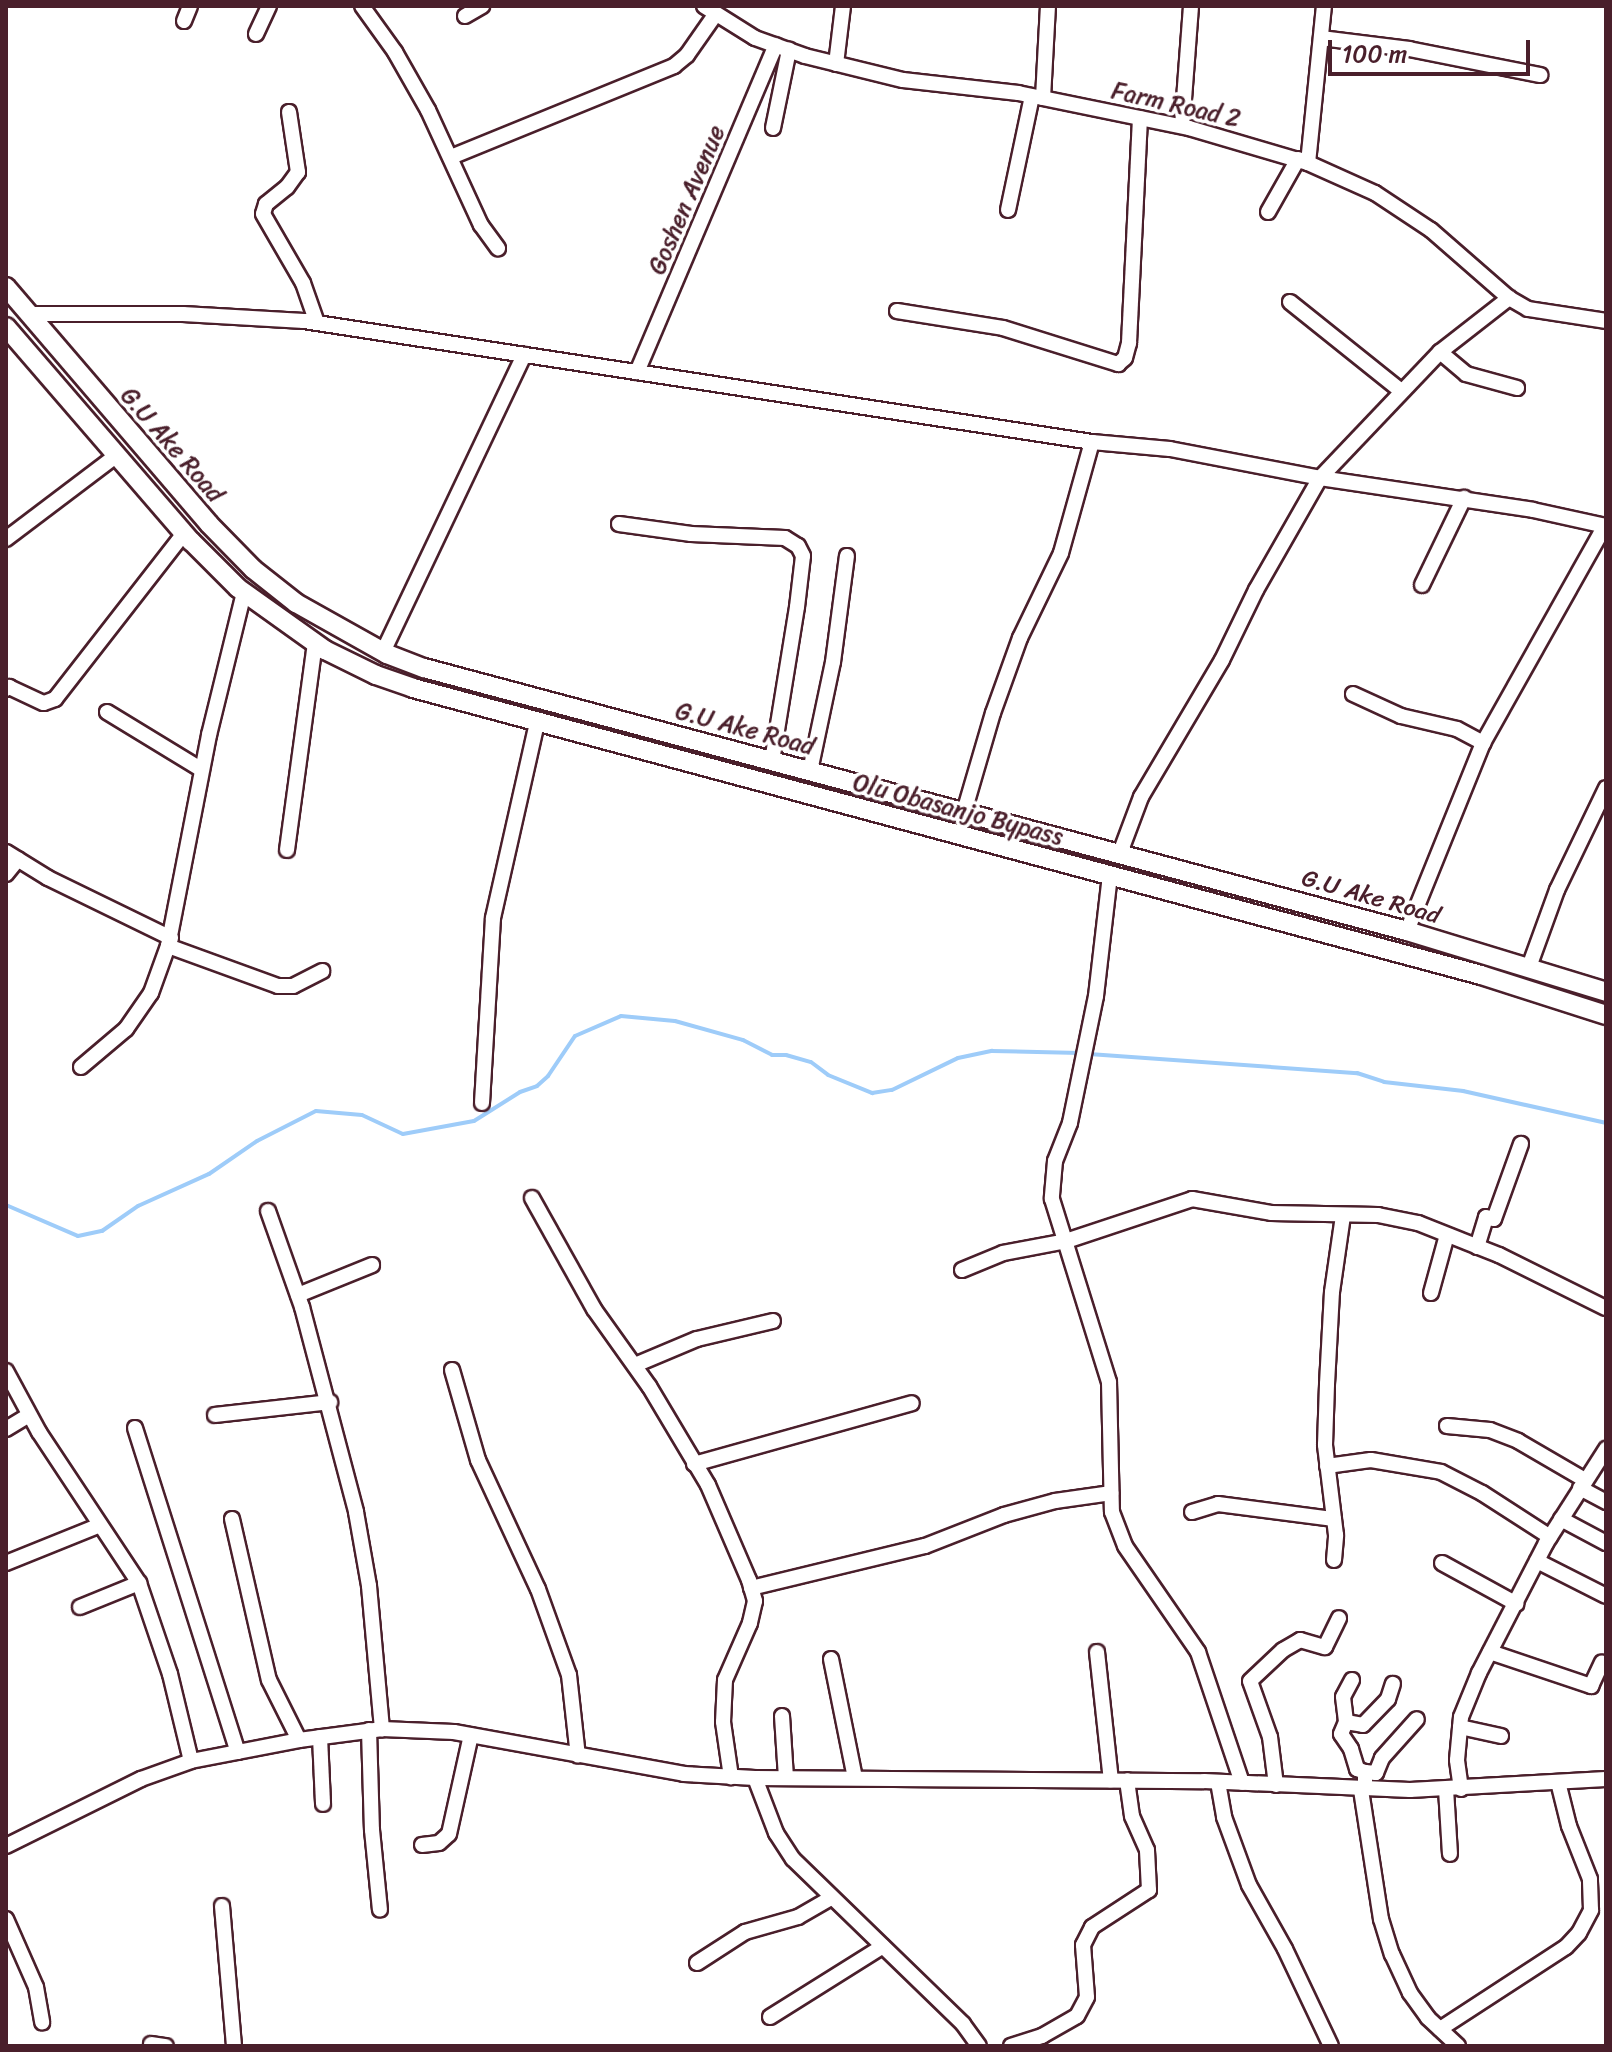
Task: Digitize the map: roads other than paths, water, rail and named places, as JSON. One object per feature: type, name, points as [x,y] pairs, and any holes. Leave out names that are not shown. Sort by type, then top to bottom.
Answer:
[{"type":"main road","name":"G.U Ake Road","points":[[6,287],[209,524],[253,569],[307,610],[383,652],[424,668],[1407,931],[1606,992]]},
{"type":"main road","name":"Olu Obasanjo Bypass","points":[[6,327],[184,533],[244,593],[315,644],[376,675],[537,722],[1481,975],[1606,1015]]},
{"type":"street","points":[[184,21],[190,6]]},
{"type":"street","points":[[256,34],[269,6]]},
{"type":"street","points":[[362,6],[395,52],[451,157],[481,225],[498,248]]},
{"type":"street","points":[[465,16],[482,6]]},
{"type":"street","points":[[836,64],[843,6]]},
{"type":"street","points":[[1008,210],[1037,97],[1048,6]]},
{"type":"street","points":[[1182,126],[1191,6]]},
{"type":"street","points":[[1268,212],[1303,161],[1324,6]]},
{"type":"street","points":[[451,157],[674,66],[687,55],[710,11]]},
{"type":"street","name":"Farm Road 2","points":[[710,11],[782,48],[836,64],[903,80],[1037,97],[1182,126],[1303,161],[1375,193],[1431,230],[1509,298],[1528,309],[1606,321]]},
{"type":"street","points":[[1321,38],[1409,49],[1540,75]]},
{"type":"street","points":[[773,128],[782,48]]},
{"type":"street","name":"Goshen Avenue","points":[[637,372],[782,48]]},
{"type":"street","points":[[289,112],[298,172],[287,187],[266,204],[263,214],[303,283],[317,323]]},
{"type":"street","points":[[897,311],[1003,328],[1104,363],[1118,364],[1125,358],[1129,343],[1140,118]]},
{"type":"street","points":[[1120,853],[1141,797],[1222,660],[1256,590],[1320,478],[1440,352],[1509,298]]},
{"type":"street","points":[[1290,302],[1401,391]]},
{"type":"street","points":[[29,314],[236,316],[317,323],[1092,442],[1170,449],[1320,478],[1464,498],[1606,526],[1483,743],[1407,931]]},
{"type":"street","points":[[1440,352],[1466,374],[1517,388]]},
{"type":"street","points":[[383,652],[524,355]]},
{"type":"street","points":[[964,812],[993,713],[1015,653],[1061,553],[1092,442]]},
{"type":"street","points":[[6,539],[117,455]]},
{"type":"street","points":[[1422,585],[1464,498]]},
{"type":"street","points":[[619,524],[691,534],[785,538],[798,546],[803,556],[772,761]]},
{"type":"street","points":[[6,689],[9,687],[44,703],[55,699],[184,533]]},
{"type":"street","points":[[810,771],[833,662],[847,556]]},
{"type":"street","points":[[81,1067],[126,1029],[151,993],[170,942],[202,770],[244,593]]},
{"type":"street","points":[[287,850],[315,644]]},
{"type":"street","points":[[1353,694],[1401,716],[1457,729],[1483,743]]},
{"type":"street","points":[[107,712],[202,770]]},
{"type":"street","points":[[482,1103],[493,918],[537,722]]},
{"type":"street","points":[[1529,967],[1557,890],[1606,788]]},
{"type":"street","points":[[6,874],[12,856],[170,942],[278,986],[293,986],[322,971]]},
{"type":"street","points":[[1110,875],[1096,996],[1079,1065],[1070,1123],[1055,1161],[1052,1199],[1109,1382],[1112,1512],[1125,1546],[1198,1652],[1242,1783]]},
{"type":"street","points":[[1477,1247],[1486,1217],[1494,1219],[1521,1144]]},
{"type":"street","points":[[532,1198],[594,1309],[635,1365],[708,1485],[751,1588],[755,1601],[750,1623],[725,1680],[723,1722],[731,1777]]},
{"type":"street","points":[[962,1270],[1003,1253],[1066,1241],[1192,1199],[1271,1213],[1378,1215],[1418,1223],[1477,1247],[1606,1308]]},
{"type":"street","points":[[268,1211],[298,1295],[330,1402],[356,1512],[369,1586],[375,1730],[372,1830],[380,1910]]},
{"type":"street","points":[[1334,1560],[1334,1519],[1327,1466],[1328,1346],[1343,1216]]},
{"type":"street","points":[[1431,1293],[1447,1235]]},
{"type":"street","points":[[298,1295],[372,1265]]},
{"type":"street","points":[[635,1365],[697,1339],[773,1321]]},
{"type":"street","points":[[452,1370],[478,1460],[538,1589],[569,1675],[578,1756]]},
{"type":"street","points":[[6,1371],[29,1415],[139,1583],[170,1674],[191,1761]]},
{"type":"street","points":[[215,1415],[330,1402]]},
{"type":"street","points":[[694,1464],[912,1403]]},
{"type":"street","points":[[6,1429],[29,1415]]},
{"type":"street","points":[[1447,1426],[1490,1430],[1518,1441],[1606,1502]]},
{"type":"street","points":[[135,1428],[238,1752]]},
{"type":"street","points":[[1450,1854],[1460,1727],[1490,1652],[1537,1561],[1606,1449]]},
{"type":"street","points":[[1327,1466],[1371,1460],[1441,1472],[1482,1493],[1550,1537]]},
{"type":"street","points":[[751,1588],[925,1546],[1030,1508],[1111,1493]]},
{"type":"street","points":[[1192,1512],[1218,1504],[1334,1519]]},
{"type":"street","points":[[232,1519],[269,1680],[299,1740]]},
{"type":"street","points":[[1561,1519],[1606,1543]]},
{"type":"street","points":[[6,1563],[100,1525]]},
{"type":"street","points":[[1537,1561],[1606,1596]]},
{"type":"street","points":[[1442,1563],[1517,1604]]},
{"type":"street","points":[[80,1607],[139,1583]]},
{"type":"street","points":[[1276,1785],[1270,1737],[1250,1681],[1283,1650],[1300,1640],[1325,1647],[1339,1618]]},
{"type":"street","points":[[1097,1652],[1111,1780]]},
{"type":"street","points":[[1490,1652],[1591,1686]]},
{"type":"street","points":[[831,1659],[855,1778]]},
{"type":"street","points":[[1586,1701],[1602,1662]]},
{"type":"street","points":[[1352,1680],[1343,1697],[1346,1722],[1341,1734],[1351,1749],[1357,1769],[1376,1773],[1382,1758],[1417,1719]]},
{"type":"street","points":[[1346,1722],[1363,1725],[1388,1699],[1393,1684]]},
{"type":"street","points":[[782,1716],[786,1778]]},
{"type":"street","points":[[1460,1727],[1501,1736]]},
{"type":"street","points":[[6,1846],[141,1779],[191,1761],[299,1740],[375,1730],[471,1735],[684,1774],[755,1778],[1127,1780],[1363,1790],[1453,1789],[1606,1779]]},
{"type":"street","points":[[422,1845],[439,1843],[449,1834],[471,1735]]},
{"type":"street","points":[[320,1737],[323,1804]]},
{"type":"street","points":[[1365,1772],[1363,1790],[1385,1931],[1410,1993],[1458,2046]]},
{"type":"street","points":[[755,1778],[782,1846],[831,1898],[963,2024],[979,2046]]},
{"type":"street","points":[[1011,2046],[1042,2036],[1077,2016],[1087,1997],[1083,1945],[1092,1927],[1149,1890],[1147,1850],[1132,1816],[1127,1780]]},
{"type":"street","points":[[1218,1782],[1224,1817],[1249,1885],[1285,1949],[1331,2046]]},
{"type":"street","points":[[1440,2029],[1566,1947],[1579,1933],[1591,1910],[1590,1879],[1569,1826],[1558,1782]]},
{"type":"street","points":[[697,1963],[745,1932],[798,1917],[831,1898]]},
{"type":"street","points":[[222,1906],[234,2046]]},
{"type":"street","points":[[6,1919],[36,1987],[42,2022]]},
{"type":"street","points":[[770,2017],[883,1946]]},
{"type":"waterway","points":[[6,1205],[78,1236],[102,1231],[138,1206],[209,1174],[257,1141],[316,1111],[362,1115],[403,1134],[474,1121],[520,1092],[537,1086],[548,1076],[575,1036],[621,1016],[675,1021],[743,1040],[772,1055],[786,1055],[811,1062],[828,1075],[872,1093],[892,1090],[958,1058],[992,1051],[1080,1053]]},
{"type":"waterway","points":[[1089,1054],[1357,1073],[1384,1082],[1463,1091],[1606,1123]]}]
